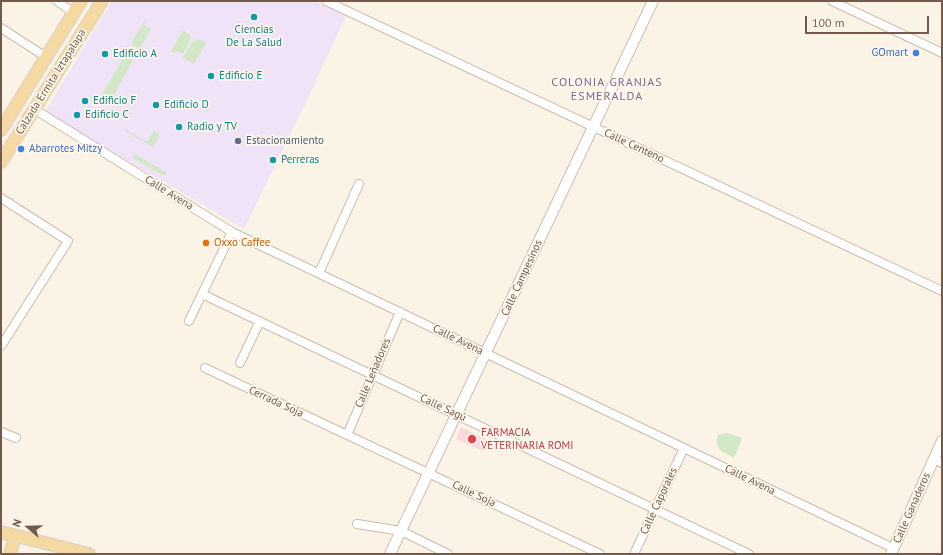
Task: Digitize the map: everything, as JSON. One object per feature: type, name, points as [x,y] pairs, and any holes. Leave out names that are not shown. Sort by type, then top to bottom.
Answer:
[{"type":"main road","name":"Calzada Ermita Iztapalapa","points":[[1,130],[82,1]]},
{"type":"main road","name":"Calzada Ermita Iztapalapa","points":[[1,162],[102,1]]},
{"type":"main road","points":[[1,532],[88,554]]},
{"type":"main road","points":[[10,554],[15,536]]},
{"type":"main road","points":[[1,553],[6,554]]},
{"type":"street","points":[[58,1],[74,13]]},
{"type":"street","name":"Calle Centeno","points":[[326,1],[942,291]]},
{"type":"street","name":"Calle Campesinos","points":[[390,554],[593,126],[625,63],[653,1]]},
{"type":"street","points":[[832,1],[942,53]]},
{"type":"street","points":[[1,28],[46,57]]},
{"type":"street","name":"Calle Avena","points":[[34,110],[232,232],[684,448],[892,551]]},
{"type":"street","points":[[319,273],[359,184]]},
{"type":"street","points":[[1,198],[68,241],[1,346]]},
{"type":"street","points":[[190,321],[232,232]]},
{"type":"street","name":"Calle Sagú","points":[[202,294],[749,554]]},
{"type":"street","name":"Calle Leñadores","points":[[347,435],[400,312]]},
{"type":"street","points":[[240,363],[260,321]]},
{"type":"street","name":"Cerrada Soja","points":[[206,368],[347,435]]},
{"type":"street","points":[[1,432],[16,438]]},
{"type":"street","name":"Calle Soja","points":[[347,435],[600,554]]},
{"type":"street","name":"Calle Ganaderos","points":[[892,551],[938,461],[942,441]]},
{"type":"street","name":"Calle Caporales","points":[[634,554],[684,448]]},
{"type":"street","points":[[357,524],[401,531],[448,554]]},
{"type":"shaded area","points":[[112,1],[314,1],[346,16],[244,229],[45,112]]},
{"type":"shaded area","name":"FARMACIA VETERINARIA ROMI","points":[[461,427],[488,440],[483,451],[456,439]]},
{"type":"green space","points":[[146,18],[147,19],[144,25],[151,29],[136,55],[135,54],[138,48],[131,44]]},
{"type":"green space","points":[[183,30],[190,34],[190,41],[183,54],[177,51],[175,53],[170,53]]},
{"type":"green space","points":[[200,39],[206,43],[194,64],[183,58],[192,42]]},
{"type":"green space","points":[[125,55],[133,60],[110,102],[101,96]]},
{"type":"green space","points":[[126,130],[147,142],[154,131],[160,134],[153,147],[125,131]]},
{"type":"green space","points":[[135,154],[167,173],[166,175],[162,175],[133,158]]},
{"type":"green space","points":[[727,433],[742,438],[734,458],[720,450],[716,442],[718,435]]},
{"type":"place","name":"Ciencias De La Salud","points":[[254,17]]},
{"type":"place","name":"GOmart","points":[[916,53]]},
{"type":"place","name":"Edificio A","points":[[105,54]]},
{"type":"place","name":"Edificio E","points":[[211,76]]},
{"type":"place","name":"Edificio F","points":[[85,101]]},
{"type":"place","name":"Edificio D","points":[[156,105]]},
{"type":"place","name":"Edificio C","points":[[77,115]]},
{"type":"place","name":"Radio y TV","points":[[179,127]]},
{"type":"place","name":"Estacionamiento","points":[[238,141]]},
{"type":"place","name":"Abarrotes Mitzy","points":[[21,149]]},
{"type":"place","name":"Perreras","points":[[273,160]]},
{"type":"place","name":"Oxxo Caffee","points":[[206,243]]},
{"type":"place","name":"FARMACIA VETERINARIA ROMI","points":[[472,439]]},
{"type":"district","name":"COLONIA GRANJAS ESMERALDA","points":[[607,90]]}]
